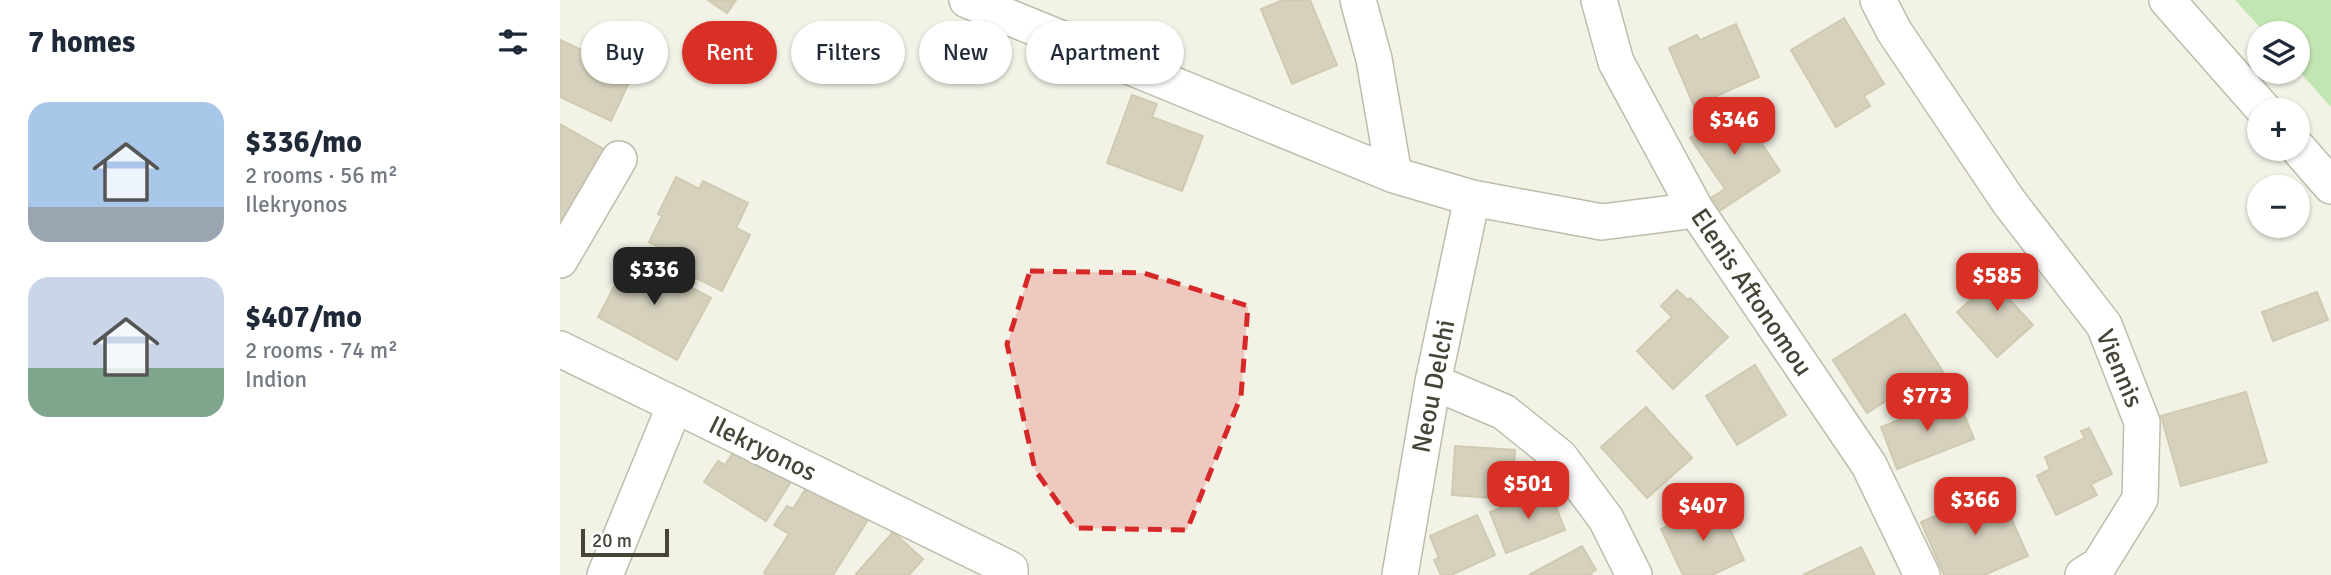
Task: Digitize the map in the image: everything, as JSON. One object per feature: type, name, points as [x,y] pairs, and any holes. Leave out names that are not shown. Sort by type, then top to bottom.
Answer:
[{"type":"street","points":[[967,0],[1394,175],[1472,198],[1602,222],[1696,210]]},
{"type":"street","points":[[1358,0],[1374,59],[1394,175]]},
{"type":"street","name":"Elenis Aftonomou","points":[[1600,0],[1616,62],[1696,210],[1869,466],[1922,575]]},
{"type":"street","name":"Viennis","points":[[1878,0],[1894,32],[2008,202],[2104,324],[2142,422],[2140,499],[2099,565],[2083,575]]},
{"type":"street","points":[[2167,0],[2253,98]]},
{"type":"street","points":[[560,260],[619,159]]},
{"type":"street","points":[[2309,161],[2331,186]]},
{"type":"street","name":"Neou Delchi","points":[[1400,575],[1433,382],[1472,198]]},
{"type":"street","points":[[560,349],[675,405]]},
{"type":"street","points":[[1433,382],[1504,412],[1560,457],[1606,519],[1634,575]]},
{"type":"street","name":"Ilekryonos","points":[[605,575],[675,405],[1010,569],[1010,575]]},
{"type":"highlighted area","points":[[1030,271],[1144,273],[1248,306],[1241,396],[1187,530],[1076,528],[1035,470],[1007,344]]},
{"type":"green space","points":[[2235,0],[2331,0],[2331,107],[2310,83],[2310,21],[2254,21]]},
{"type":"building","points":[[708,0],[736,0],[727,13]]},
{"type":"building","points":[[1283,0],[1310,0],[1337,65],[1292,84],[1261,9]]},
{"type":"building","points":[[1844,18],[1884,84],[1864,96],[1870,106],[1836,127],[1791,50]]},
{"type":"building","points":[[1736,24],[1759,77],[1694,106],[1669,48],[1697,35],[1700,40]]},
{"type":"building","points":[[560,40],[581,50],[581,84],[628,84],[611,121],[560,97]]},
{"type":"building","points":[[1132,95],[1157,104],[1152,117],[1203,136],[1182,191],[1107,163]]},
{"type":"building","points":[[1737,107],[1780,171],[1718,212],[1709,199],[1725,189],[1690,138]]},
{"type":"building","points":[[560,124],[614,155],[574,227],[560,219]]},
{"type":"building","points":[[676,177],[699,189],[703,181],[748,203],[736,228],[750,235],[722,291],[666,263],[671,253],[649,242],[662,216],[658,214]]},
{"type":"building","points":[[631,255],[711,298],[677,360],[598,317]]},
{"type":"building","points":[[2009,266],[2024,284],[2008,298],[2033,325],[1997,357],[1957,312]]},
{"type":"building","points":[[1677,290],[1688,300],[1690,298],[1728,337],[1673,389],[1637,351],[1672,317],[1661,306]]},
{"type":"building","points":[[2317,292],[2328,320],[2273,341],[2262,312]]},
{"type":"building","points":[[1905,314],[1949,381],[1901,411],[1892,397],[1867,413],[1833,360]]},
{"type":"building","points":[[1755,365],[1786,415],[1737,445],[1706,396]]},
{"type":"building","points":[[2246,392],[2267,462],[2181,486],[2161,416]]},
{"type":"building","points":[[1957,397],[1974,439],[1897,469],[1881,427]]},
{"type":"building","points":[[1646,407],[1692,458],[1647,498],[1601,447]]},
{"type":"building","points":[[2089,428],[2112,474],[2091,484],[2097,495],[2056,515],[2037,476],[2050,469],[2045,457],[2085,438],[2081,431]]},
{"type":"building","points":[[740,442],[794,477],[766,521],[704,482],[718,461],[725,465]]},
{"type":"building","points":[[1455,446],[1515,450],[1513,481],[1492,479],[1492,498],[1452,495]]},
{"type":"building","points":[[815,474],[873,512],[833,575],[767,575],[764,573],[789,534],[774,525],[787,506],[793,509]]},
{"type":"building","points":[[1549,489],[1565,530],[1506,553],[1490,512]]},
{"type":"building","points":[[1998,489],[2028,556],[1984,575],[1944,575],[1921,522]]},
{"type":"building","points":[[1718,503],[1744,560],[1712,575],[1683,575],[1661,529]]},
{"type":"building","points":[[1477,515],[1495,555],[1451,575],[1441,575],[1434,560],[1439,558],[1430,536]]},
{"type":"building","points":[[893,532],[923,559],[909,575],[857,575],[856,574]]},
{"type":"building","points":[[1582,546],[1596,570],[1592,575],[1529,575]]},
{"type":"building","points":[[1861,547],[1875,575],[1803,575]]}]
